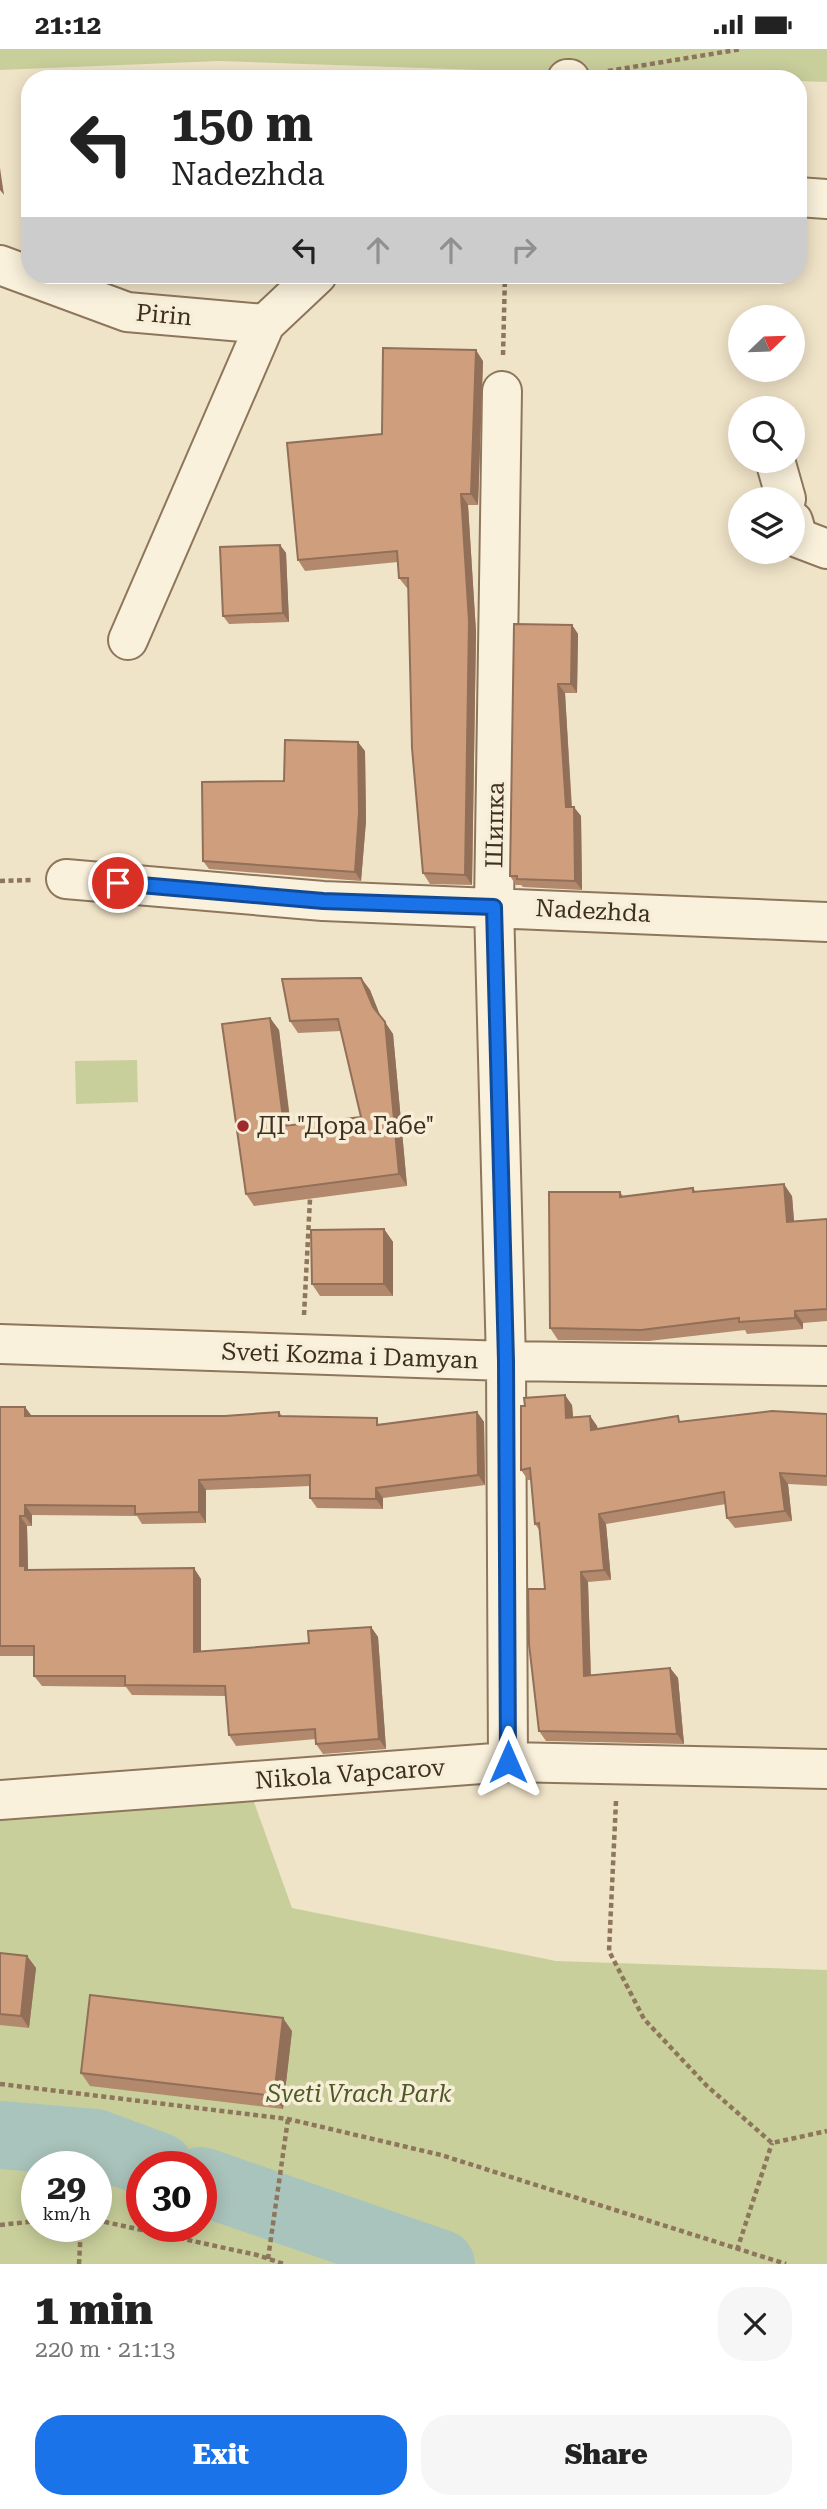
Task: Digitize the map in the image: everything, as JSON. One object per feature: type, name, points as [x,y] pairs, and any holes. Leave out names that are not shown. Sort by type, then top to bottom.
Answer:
[{"type":"street","points":[[807,198],[827,199]]},
{"type":"street","name":"Pirin","points":[[0,265],[21,273]]},
{"type":"street","name":"Pirin","points":[[51,284],[127,312],[265,324]]},
{"type":"street","points":[[128,640],[265,324],[307,284]]},
{"type":"street","name":"Шипка","points":[[502,391],[494,907],[506,1361],[508,1762]]},
{"type":"street","points":[[805,541],[827,549]]},
{"type":"street","name":"Nadezhda","points":[[66,879],[323,901],[827,922]]},
{"type":"street","name":"Sveti Kozma i Damyan","points":[[0,1344],[506,1361],[827,1366]]},
{"type":"street","name":"Nikola Vapcarov","points":[[0,1800],[508,1762],[827,1769]]},
{"type":"path","points":[[617,70],[743,49]]},
{"type":"path","points":[[502,391],[505,284]]},
{"type":"path","points":[[302,1354],[310,1199]]},
{"type":"path","points":[[618,1765],[609,1951],[644,2019],[707,2086],[772,2143]]},
{"type":"path","points":[[0,2084],[288,2119],[441,2155],[737,2251],[786,2264]]},
{"type":"path","points":[[268,2259],[288,2119]]},
{"type":"path","points":[[772,2143],[827,2131]]},
{"type":"path","points":[[737,2251],[772,2143]]},
{"type":"path","points":[[0,2225],[21,2223]]},
{"type":"path","points":[[112,2224],[284,2264]]},
{"type":"path","points":[[79,2264],[80,2242]]},
{"type":"green space","points":[[0,49],[827,49],[827,82],[807,81],[807,70],[480,70],[219,61],[0,70]]},
{"type":"green space","points":[[137,1060],[138,1102],[76,1104],[75,1061]]},
{"type":"green space","name":"Sveti Vrach Park","points":[[254,1802],[292,1908],[556,1961],[827,1970],[827,2264],[0,2264],[0,1814]]},
{"type":"building","points":[[383,348],[476,350],[471,494],[461,494],[469,621],[465,875],[423,873],[412,748],[408,578],[399,578],[397,551],[298,560],[287,443],[382,434]]},
{"type":"building","points":[[280,545],[283,613],[223,616],[220,547]]},
{"type":"building","points":[[514,624],[572,625],[571,684],[558,684],[566,807],[574,807],[575,881],[517,879],[517,876],[510,876]]},
{"type":"building","points":[[285,740],[358,742],[359,812],[355,872],[203,861],[202,782],[284,781]]},
{"type":"building","points":[[361,978],[373,1007],[385,1022],[399,1174],[246,1194],[222,1024],[270,1018],[284,1126],[361,1117],[338,1019],[290,1021],[282,979]]},
{"type":"building","points":[[784,1184],[787,1222],[827,1219],[827,1309],[795,1311],[795,1318],[739,1322],[739,1318],[641,1330],[550,1328],[549,1192],[620,1192],[620,1197],[693,1188],[693,1192]]},
{"type":"building","points":[[384,1229],[384,1284],[312,1284],[311,1230]]},
{"type":"building","points":[[565,1395],[566,1418],[590,1416],[591,1430],[678,1416],[679,1422],[772,1411],[827,1414],[827,1476],[780,1473],[785,1511],[727,1518],[724,1492],[599,1514],[604,1570],[581,1572],[584,1676],[670,1668],[677,1734],[539,1731],[529,1644],[528,1589],[545,1589],[539,1523],[535,1524],[530,1468],[521,1470],[521,1406],[525,1406],[524,1398]]},
{"type":"building","points":[[0,1407],[25,1407],[25,1416],[225,1416],[279,1412],[279,1416],[377,1418],[377,1425],[477,1412],[478,1475],[376,1488],[376,1499],[310,1498],[310,1475],[199,1480],[199,1512],[135,1514],[135,1506],[25,1505],[25,1516],[20,1516],[20,1566],[25,1566],[25,1570],[194,1568],[194,1652],[309,1643],[308,1631],[371,1627],[379,1739],[316,1744],[315,1729],[229,1735],[225,1686],[125,1685],[125,1676],[34,1676],[34,1646],[0,1646]]},
{"type":"building","points":[[0,1953],[27,1956],[21,2016],[0,2014]]},
{"type":"building","points":[[90,1995],[283,2018],[274,2096],[81,2073]]},
{"type":"waterway","points":[[0,2135],[95,2143],[126,2154]]},
{"type":"waterway","points":[[217,2187],[441,2264]]},
{"type":"place","name":"ДГ \"Дора Габе\"","points":[[243,1126]]},
{"type":"route","points":[[118,883],[323,901],[494,907],[506,1361],[508,1762]]}]
